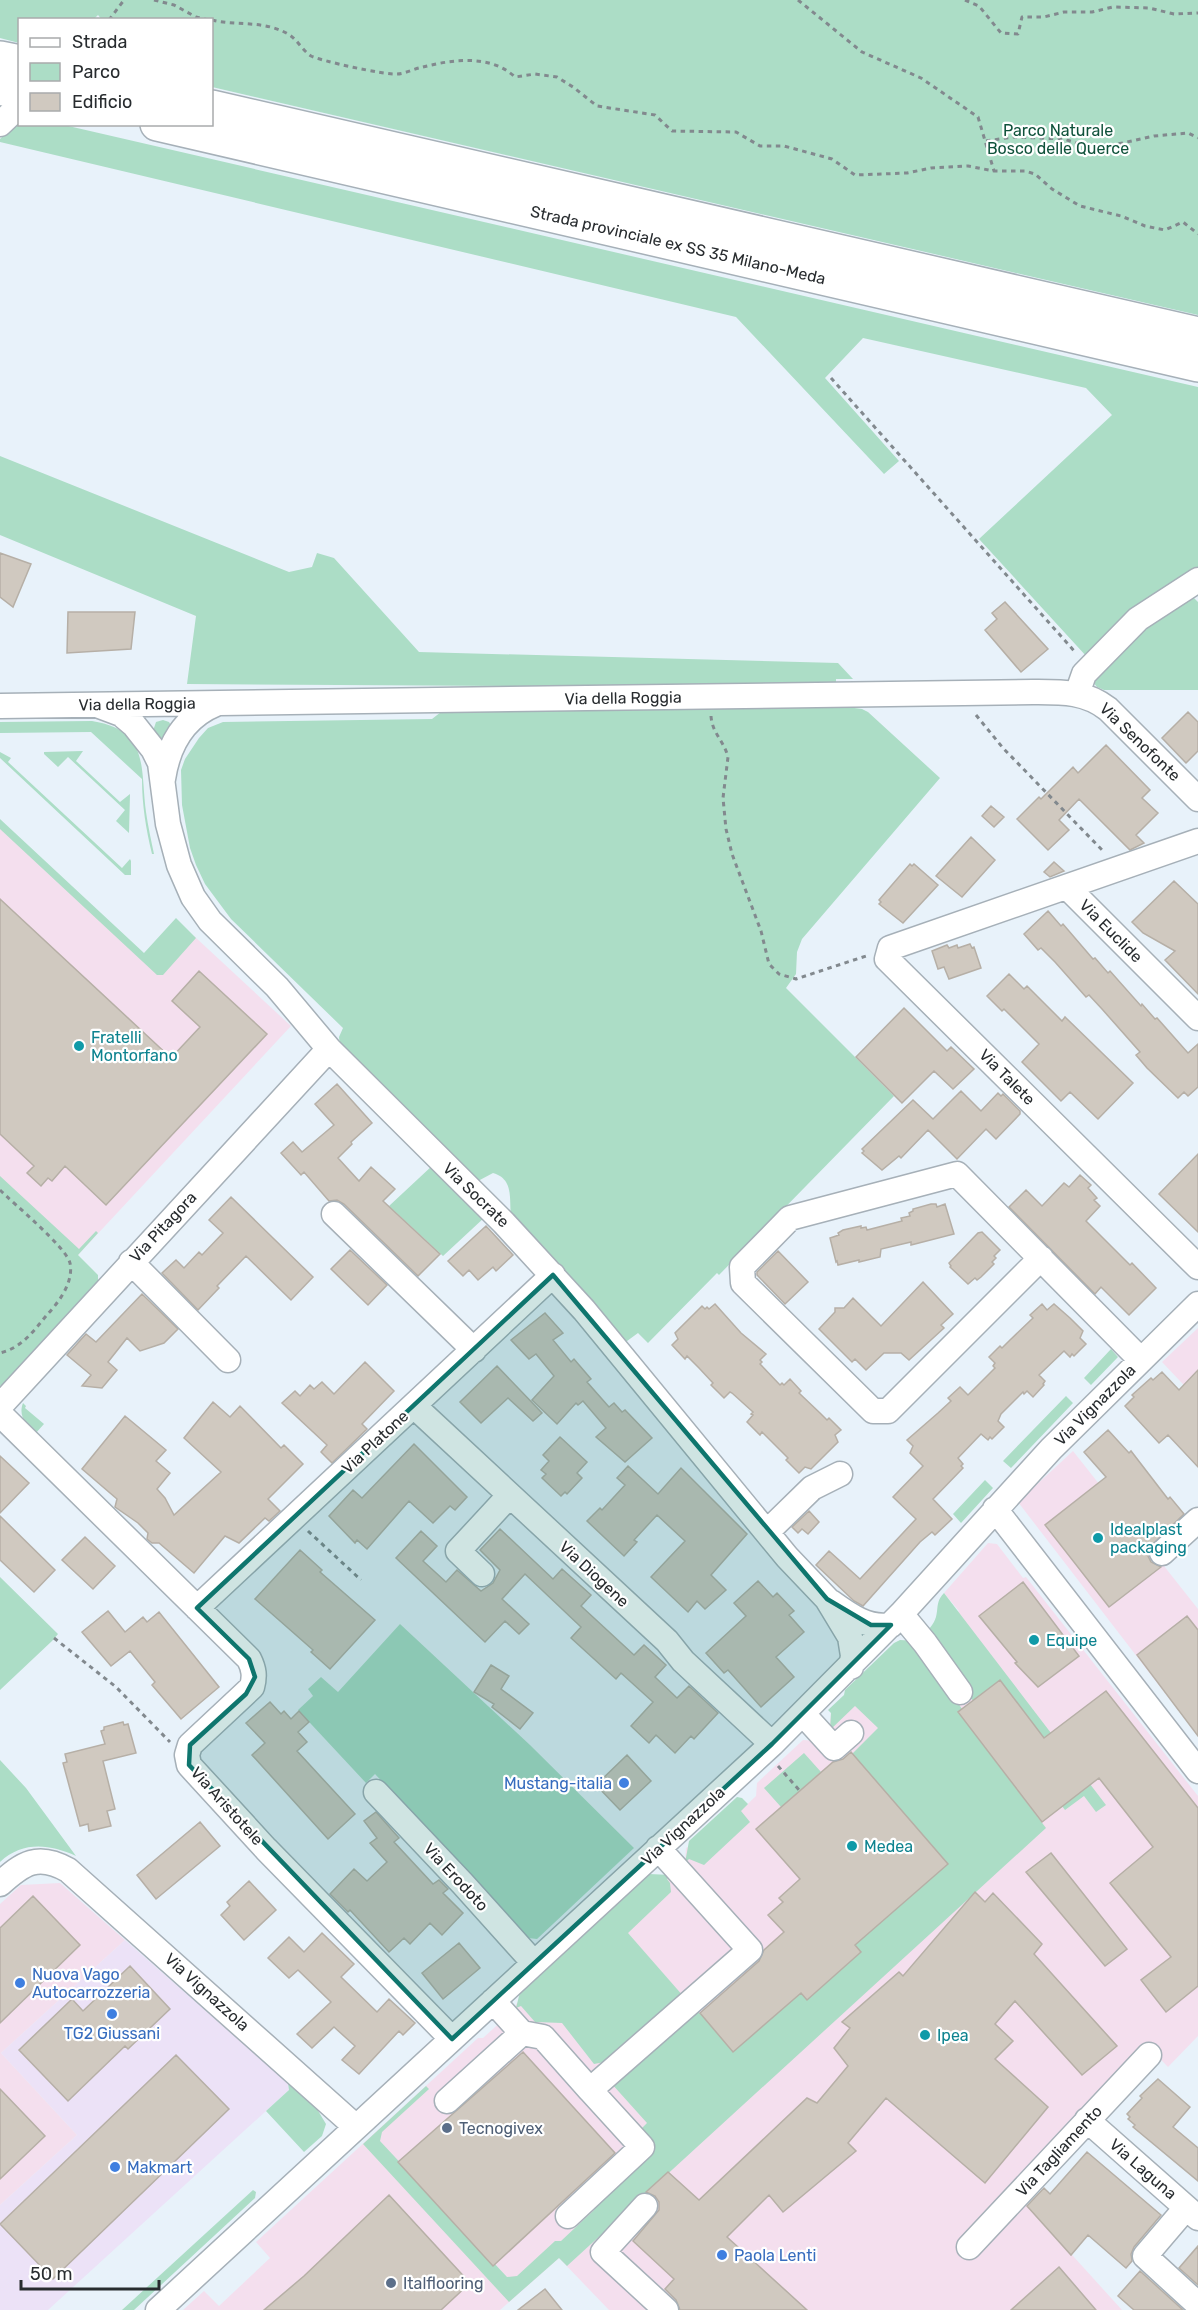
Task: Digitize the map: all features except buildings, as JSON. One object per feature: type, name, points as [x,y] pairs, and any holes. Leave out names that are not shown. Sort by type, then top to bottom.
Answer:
[{"type":"highway","points":[[0,58],[18,62]]},
{"type":"highway","points":[[0,88],[18,92]]},
{"type":"highway","name":"Strada provinciale ex SS 35 Milano-Meda","points":[[213,107],[1198,334]]},
{"type":"highway","name":"Strada provinciale ex SS 35 Milano-Meda","points":[[167,126],[1198,365]]},
{"type":"street","points":[[0,124],[18,107]]},
{"type":"street","points":[[1077,694],[1080,683],[1090,668],[1138,620],[1198,580]]},
{"type":"street","name":"Via della Roggia","points":[[0,706],[971,693],[1077,694]]},
{"type":"street","name":"Via Senofonte","points":[[1077,694],[1096,700],[1108,709],[1198,799]]},
{"type":"street","name":"Via Socrate","points":[[163,779],[170,750],[185,726],[204,709],[217,704]]},
{"type":"street","name":"Via Socrate","points":[[97,705],[121,714],[144,736],[160,763],[165,805],[178,865],[193,897],[210,921],[277,987],[328,1049],[483,1201],[553,1275],[767,1532],[826,1599],[849,1637],[854,1656],[851,1667]]},
{"type":"street","points":[[144,736],[138,723],[149,706],[179,705],[188,717],[185,726]]},
{"type":"street","points":[[1067,887],[1198,842]]},
{"type":"street","name":"Via Euclide","points":[[890,948],[1067,887],[1198,1018]]},
{"type":"street","name":"Via Talete","points":[[890,948],[887,959],[1198,1267]]},
{"type":"street","name":"Via Pitagora","points":[[0,1406],[328,1049]]},
{"type":"street","points":[[1041,1258],[888,1411],[873,1411],[743,1282],[742,1267],[790,1218],[957,1174],[1041,1258],[1140,1359]]},
{"type":"street","points":[[334,1214],[474,1350]]},
{"type":"street","points":[[130,1262],[228,1360]]},
{"type":"street","name":"Via Platone","points":[[197,1608],[553,1275]]},
{"type":"street","name":"Via Vignazzola","points":[[158,2310],[658,1848],[773,1752],[803,1714],[896,1620],[995,1509],[1140,1359],[1198,1304]]},
{"type":"street","name":"Via Diogene","points":[[414,1406],[667,1641],[683,1661],[773,1752]]},
{"type":"street","name":"Via Aristotele","points":[[0,1414],[249,1659],[255,1677],[252,1687],[198,1735],[188,1750],[189,1765],[289,1873],[452,2039]]},
{"type":"street","points":[[767,1532],[812,1488],[840,1474]]},
{"type":"street","points":[[482,1574],[458,1551],[510,1496]]},
{"type":"street","points":[[995,1509],[1198,1772]]},
{"type":"street","points":[[1162,1552],[1198,1520]]},
{"type":"street","name":"Via Socrate","points":[[826,1599],[871,1625],[880,1627],[896,1620]]},
{"type":"street","points":[[896,1620],[960,1692]]},
{"type":"street","points":[[803,1714],[834,1748],[851,1733]]},
{"type":"street","name":"Via Erodoto","points":[[376,1792],[534,1963]]},
{"type":"street","points":[[590,2090],[750,1950],[658,1848]]},
{"type":"street","name":"Via Vignazzola","points":[[0,1884],[23,1864],[36,1861],[54,1863],[68,1870],[356,2127]]},
{"type":"street","points":[[493,2001],[522,2033],[543,2037],[642,2147],[568,2216]]},
{"type":"street","points":[[447,2101],[522,2033]]},
{"type":"street","name":"Via Tagliamento","points":[[969,2247],[1149,2055]]},
{"type":"street","name":"Via Laguna","points":[[1087,2120],[1192,2213]]},
{"type":"street","points":[[645,2206],[603,2252],[666,2310]]},
{"type":"street","points":[[1192,2213],[1145,2256],[1193,2300]]},
{"type":"path","points":[[110,18],[124,0]]},
{"type":"path","points":[[154,0],[174,5],[201,18]]},
{"type":"path","points":[[798,0],[862,52],[921,78],[978,117],[994,171]]},
{"type":"path","points":[[964,0],[979,6],[1001,33],[1018,34],[1022,17],[1044,17],[1064,12],[1092,12],[1113,7],[1149,8],[1174,14],[1198,13]]},
{"type":"path","points":[[213,21],[260,24],[288,34],[312,56],[345,66],[396,75],[453,61],[481,61],[506,69],[515,77],[535,74],[557,77],[597,106],[655,115],[672,131],[736,132],[760,146],[784,146],[832,159],[855,175],[907,173],[931,168],[968,166],[994,171],[1025,171],[1035,174],[1052,189],[1080,206],[1165,230],[1183,222],[1198,234]]},
{"type":"path","points":[[985,141],[1013,137],[1064,139],[1095,149],[1165,135],[1188,133],[1198,138]]},
{"type":"path","points":[[831,378],[1090,668]]},
{"type":"path","points":[[971,693],[974,711],[1003,748],[1120,868]]},
{"type":"path","points":[[710,696],[713,730],[728,757],[724,791],[726,829],[732,854],[761,931],[769,964],[779,974],[796,979],[890,948]]},
{"type":"path","points":[[0,1190],[63,1251],[71,1265],[66,1287],[52,1309],[20,1344],[0,1353]]},
{"type":"path","points":[[293,1518],[361,1580]]},
{"type":"path","points":[[54,1638],[116,1687],[170,1741],[188,1750]]},
{"type":"path","points":[[773,1752],[800,1791]]},
{"type":"highlighted area","points":[[553,1275],[827,1599],[871,1625],[891,1625],[772,1744],[452,2039],[189,1765],[190,1745],[246,1694],[255,1677],[249,1659],[197,1608]]},
{"type":"shaded area","points":[[0,823],[161,972],[194,936],[291,1026],[78,1255],[0,1182]]},
{"type":"shaded area","points":[[1198,1328],[1198,1400],[1162,1362]]},
{"type":"shaded area","points":[[1073,1451],[1198,1609],[1198,1736],[1018,1502]]},
{"type":"shaded area","points":[[988,1543],[997,1544],[1023,1578],[1026,1577],[1198,1796],[1198,2036],[1168,2067],[1145,2043],[956,2243],[971,2260],[1025,2203],[1122,2310],[609,2310],[559,2258],[500,2310],[183,2310],[204,2291],[219,2306],[270,2258],[256,2242],[478,2038],[483,2038],[516,2008],[516,2004],[656,1875],[671,1875],[685,1863],[686,1848],[725,1826],[756,1796],[757,1783],[803,1740],[817,1741],[829,1730],[831,1713],[959,1611],[944,1593]]},
{"type":"shaded area","points":[[60,1883],[125,1940],[1,2053],[77,2135],[0,2205],[0,1904],[21,1885]]},
{"type":"shaded area","points":[[125,1940],[288,2083],[289,2090],[48,2310],[0,2310],[0,2205],[77,2135],[1,2053]]},
{"type":"green space","name":"Parco Naturale Bosco delle Querce","points":[[0,0],[1198,0],[1198,315],[213,87],[213,18],[100,18],[98,15],[95,18],[18,18],[18,43],[0,38]]},
{"type":"green space","points":[[18,122],[18,126],[68,126],[1198,387],[1198,571],[1087,657],[979,539],[1112,415],[1086,388],[863,338],[825,378],[899,461],[884,474],[736,317],[0,142],[0,139]]},
{"type":"green space","points":[[0,456],[289,572],[312,567],[317,553],[334,558],[419,652],[838,663],[853,679],[836,679],[836,688],[187,684],[196,616],[0,535]]},
{"type":"green space","points":[[1193,597],[1198,602],[1198,690],[1104,690],[1097,687],[1093,682],[1134,635]]},
{"type":"green space","points":[[847,707],[868,712],[940,778],[802,939],[797,952],[796,974],[786,988],[894,1096],[719,1275],[717,1273],[648,1343],[638,1333],[623,1344],[511,1215],[509,1190],[504,1180],[493,1173],[478,1181],[340,1048],[339,1037],[343,1028],[231,919],[205,884],[190,848],[182,805],[181,770],[185,759],[199,738],[208,728],[223,722],[432,719],[441,712]]},
{"type":"green space","points":[[163,720],[169,722],[172,727],[164,740],[161,740],[153,731],[156,722]]},
{"type":"green space","points":[[92,721],[111,726],[124,733],[133,742],[142,766],[147,817],[154,854],[152,854],[146,826],[142,779],[91,732],[0,733],[0,722]]},
{"type":"green space","points":[[83,751],[76,761],[120,802],[130,794],[129,833],[116,821],[125,810],[68,757],[58,767],[44,754],[44,752]]},
{"type":"green space","points":[[0,752],[11,758],[8,762],[122,868],[130,859],[131,875],[125,875],[0,758]]},
{"type":"green space","points":[[0,819],[144,953],[176,918],[196,938],[163,975],[157,975],[0,829]]},
{"type":"green space","points":[[433,1165],[485,1217],[443,1256],[389,1206]]},
{"type":"green space","points":[[0,1176],[79,1249],[96,1231],[98,1233],[78,1255],[98,1275],[98,1282],[10,1381],[0,1386]]},
{"type":"green space","points":[[1111,1349],[1118,1357],[1091,1385],[1084,1378]]},
{"type":"green space","points":[[1066,1396],[1073,1403],[1011,1468],[1003,1461]]},
{"type":"green space","points":[[23,1403],[25,1408],[44,1424],[35,1434],[22,1416]]},
{"type":"green space","points":[[985,1480],[993,1488],[961,1523],[953,1514]]},
{"type":"green space","points":[[0,1577],[58,1634],[0,1690]]},
{"type":"green space","points":[[944,1593],[1106,1805],[1096,1812],[1084,1796],[1065,1810],[1062,1806],[1083,1790],[1000,1680],[973,1701],[928,1630],[933,1625],[940,1597]]},
{"type":"green space","points":[[400,1624],[530,1745],[634,1848],[537,1939],[528,1938],[375,1774],[366,1783],[298,1710],[313,1696],[308,1689],[321,1677],[338,1692]]},
{"type":"green space","points":[[900,1640],[917,1641],[962,1709],[958,1712],[1046,1828],[567,2266],[559,2258],[509,2302],[363,2144],[426,2086],[429,2089],[382,2132],[380,2141],[507,2277],[517,2276],[555,2241],[561,2241],[594,2210],[637,2133],[647,2123],[611,2083],[696,2009],[733,2051],[801,1993],[807,2000],[861,1952],[855,1945],[948,1864],[852,1754],[878,1728],[855,1706],[830,1730],[831,1713],[828,1710],[844,1695],[845,1690],[894,1643]]},
{"type":"green space","points":[[804,1753],[821,1772],[781,1807],[764,1788]]},
{"type":"green space","points":[[0,1760],[26,1788],[76,1856],[56,1849],[36,1847],[18,1851],[0,1862]]},
{"type":"green space","points":[[737,1797],[742,1798],[748,1804],[741,1811],[750,1822],[704,1865],[689,1859],[685,1863],[689,1841]]},
{"type":"green space","points":[[649,1874],[671,1875],[667,1879],[671,1892],[628,1933],[684,1997],[610,2061],[594,2064],[562,2023],[535,2022],[521,2006],[516,2008],[520,1992]]},
{"type":"green space","points":[[288,2083],[317,2109],[326,2124],[322,2136],[304,2152],[266,2111],[289,2090]]},
{"type":"green space","points":[[253,2190],[256,2192],[255,2198],[134,2310],[122,2310]]},
{"type":"place","name":"Fratelli Montorfano","points":[[79,1046]]},
{"type":"place","name":"Idealplast packaging","points":[[1098,1538]]},
{"type":"place","name":"Equipe","points":[[1034,1640]]},
{"type":"place","name":"Mustang-italia","points":[[624,1783]]},
{"type":"place","name":"Medea","points":[[852,1846]]},
{"type":"place","name":"Nuova Vago Autocarrozzeria","points":[[20,1983]]},
{"type":"place","name":"TG2 Giussani","points":[[112,2014]]},
{"type":"place","name":"Ipea","points":[[925,2035]]},
{"type":"place","name":"Tecnogivex","points":[[447,2128]]},
{"type":"place","name":"Makmart","points":[[115,2167]]},
{"type":"place","name":"Paola Lenti","points":[[722,2255]]},
{"type":"place","name":"Italflooring","points":[[391,2283]]}]
